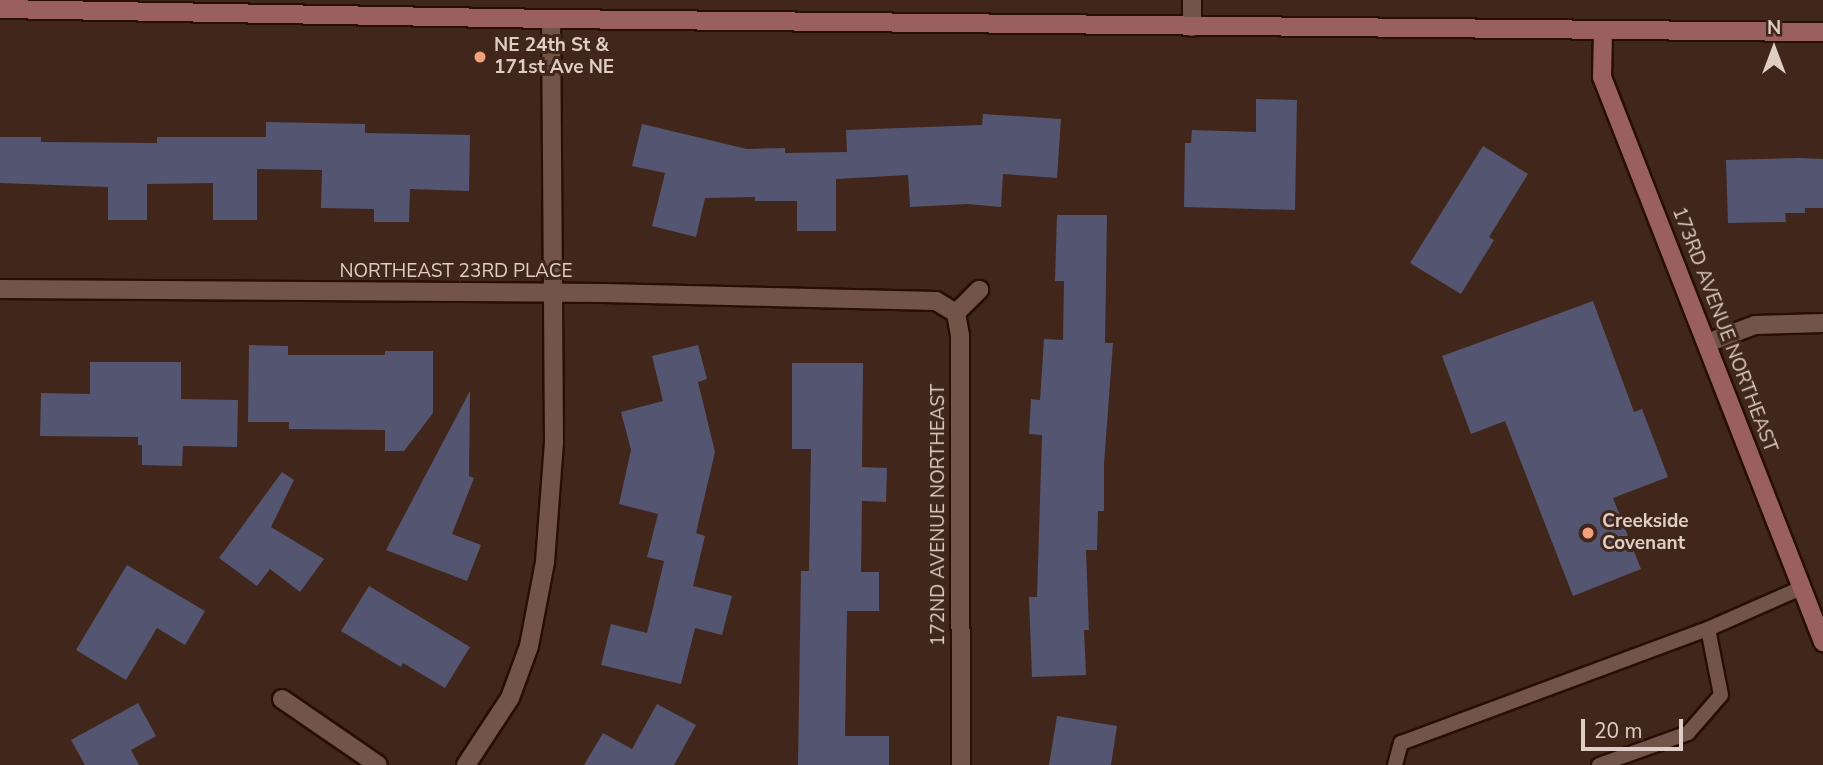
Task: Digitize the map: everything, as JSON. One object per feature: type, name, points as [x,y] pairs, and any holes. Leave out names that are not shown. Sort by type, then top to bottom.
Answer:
[{"type":"main road","points":[[0,9],[551,19],[1823,32]]},
{"type":"main road","name":"173RD AVENUE NORTHEAST","points":[[1603,30],[1602,77],[1823,642]]},
{"type":"street","points":[[1192,0],[1192,27]]},
{"type":"street","points":[[466,765],[510,698],[529,646],[545,562],[554,442],[551,19]]},
{"type":"street","name":"NORTHEAST 23RD PLACE","points":[[0,289],[911,299],[936,301],[956,313]]},
{"type":"street","points":[[956,313],[979,290]]},
{"type":"street","name":"172ND AVENUE NORTHEAST","points":[[956,313],[960,365],[961,765]]},
{"type":"street","points":[[1707,343],[1755,325],[1823,323]]},
{"type":"street","points":[[282,699],[378,765]]},
{"type":"lane","points":[[1395,765],[1401,743],[1708,629],[1801,588]]},
{"type":"lane","points":[[1599,765],[1688,733],[1721,695],[1708,629]]},
{"type":"building","points":[[1256,99],[1297,100],[1295,210],[1184,207],[1185,143],[1191,143],[1192,130],[1256,132]]},
{"type":"building","points":[[983,114],[1061,119],[1057,178],[1003,174],[1001,207],[967,204],[910,207],[908,175],[836,179],[836,231],[797,231],[797,201],[755,201],[755,197],[705,198],[696,237],[652,226],[665,173],[632,166],[642,124],[747,149],[785,148],[785,153],[847,152],[846,130],[982,125]]},
{"type":"building","points":[[266,122],[365,124],[365,133],[470,135],[469,191],[410,189],[409,222],[374,222],[374,209],[321,208],[322,170],[257,169],[257,220],[213,220],[213,183],[147,184],[147,220],[108,220],[108,187],[0,183],[0,137],[41,137],[41,142],[157,143],[157,137],[266,137]]},
{"type":"building","points":[[1483,146],[1528,174],[1489,237],[1494,240],[1461,294],[1410,263]]},
{"type":"building","points":[[1823,159],[1823,208],[1805,208],[1805,213],[1785,213],[1786,222],[1728,223],[1726,160]]},
{"type":"building","points":[[1057,215],[1107,215],[1105,343],[1113,343],[1104,464],[1104,511],[1098,511],[1097,550],[1086,550],[1089,630],[1084,630],[1086,675],[1032,677],[1029,597],[1037,597],[1042,435],[1029,434],[1031,399],[1040,400],[1044,339],[1063,340],[1064,281],[1055,281]]},
{"type":"building","points":[[1593,301],[1634,412],[1642,409],[1668,477],[1613,498],[1641,569],[1573,596],[1505,421],[1471,434],[1442,356]]},
{"type":"building","points":[[249,345],[288,346],[288,355],[385,355],[385,351],[433,351],[433,413],[404,451],[385,451],[385,430],[289,429],[289,422],[248,422]]},
{"type":"building","points":[[698,345],[707,379],[698,382],[715,452],[696,533],[705,536],[693,586],[732,596],[722,635],[695,628],[681,684],[601,665],[611,624],[647,633],[664,561],[647,557],[658,514],[619,504],[631,450],[621,412],[663,401],[652,356]]},
{"type":"building","points":[[90,362],[181,362],[181,399],[238,400],[237,447],[183,446],[182,466],[142,465],[142,445],[138,445],[138,437],[40,436],[41,393],[90,394]]},
{"type":"building","points":[[792,363],[863,363],[862,467],[887,468],[886,502],[862,501],[861,572],[879,572],[879,611],[847,611],[845,736],[889,736],[889,765],[798,765],[801,571],[809,571],[811,449],[792,449]]},
{"type":"building","points":[[470,391],[469,476],[474,478],[452,534],[481,545],[467,581],[386,550]]},
{"type":"building","points":[[282,472],[294,480],[271,527],[324,559],[300,592],[270,569],[257,586],[219,558]]},
{"type":"building","points":[[127,565],[205,611],[185,645],[157,628],[126,680],[76,650]]},
{"type":"building","points":[[369,586],[470,647],[445,688],[403,663],[401,667],[341,631]]},
{"type":"building","points":[[138,703],[156,736],[131,750],[139,765],[85,765],[71,740]]},
{"type":"building","points":[[657,704],[696,725],[674,765],[584,765],[603,733],[632,749]]},
{"type":"building","points":[[1057,716],[1117,726],[1111,765],[1049,765]]},
{"type":"place","name":"NE 24th St & 171st Ave NE","points":[[480,57]]},
{"type":"place","name":"Creekside Covenant","points":[[1588,533]]}]
